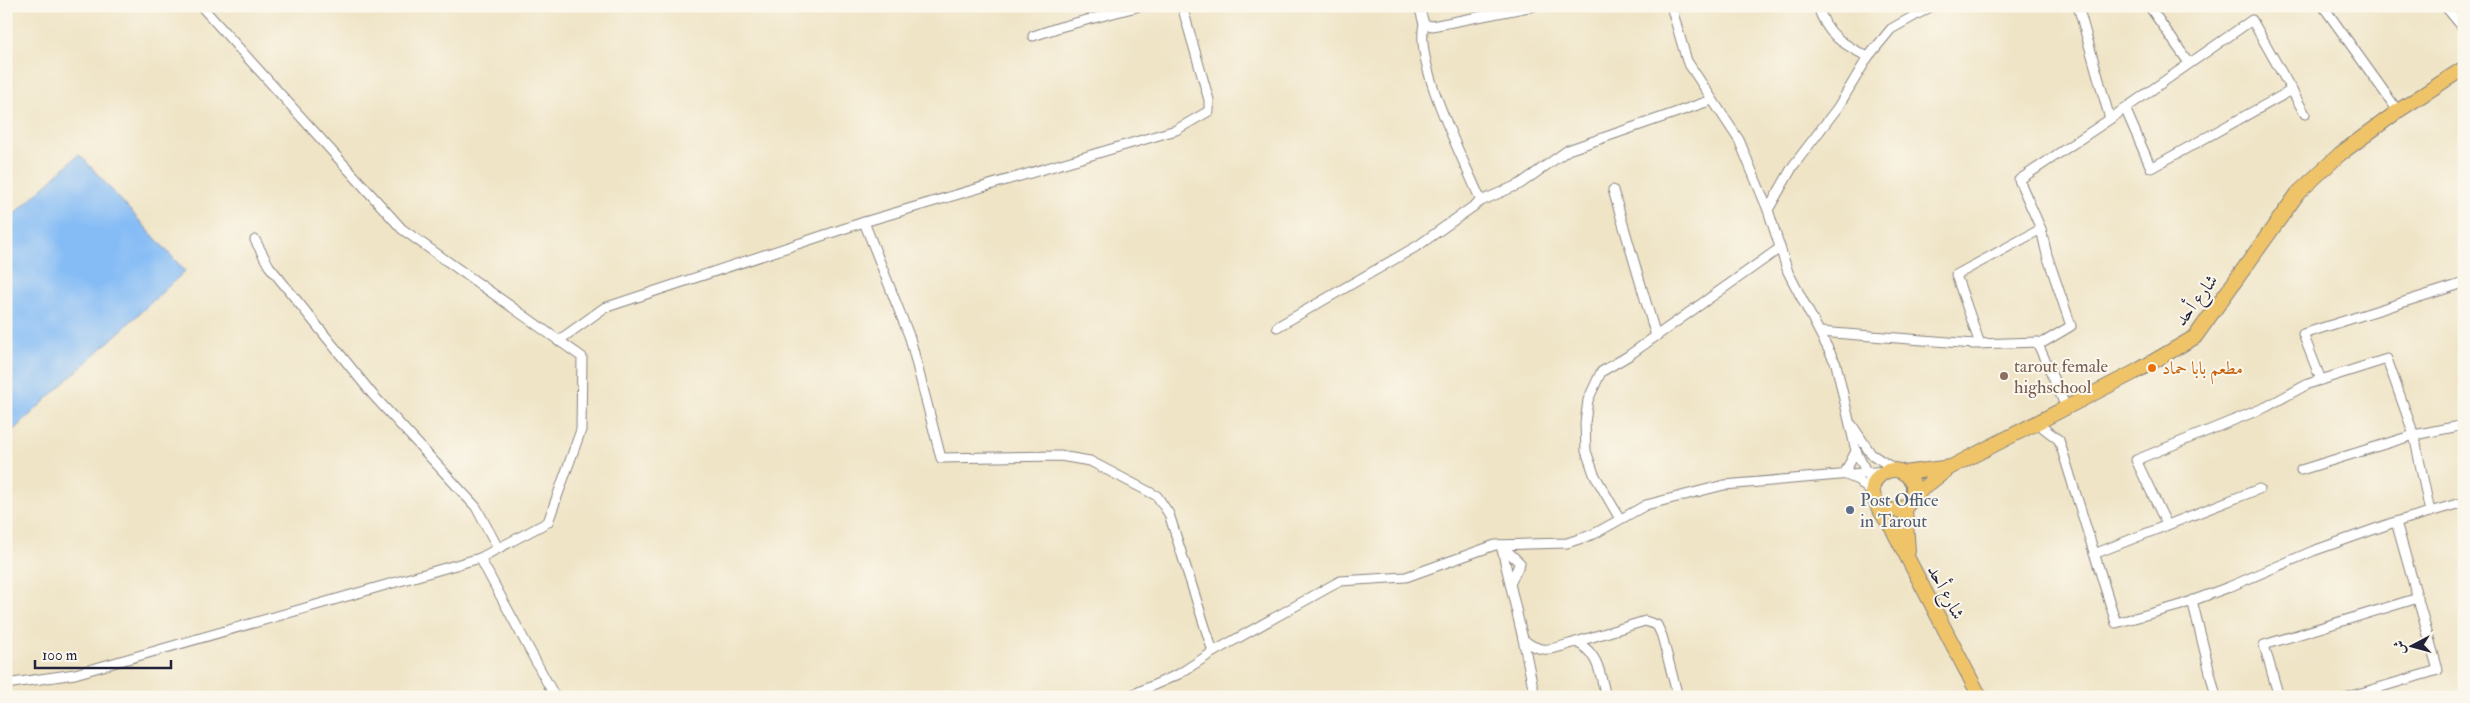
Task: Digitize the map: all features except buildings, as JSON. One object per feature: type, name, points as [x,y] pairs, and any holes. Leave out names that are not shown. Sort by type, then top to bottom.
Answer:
[{"type":"main road","name":"شارع أحد","points":[[1896,471],[1952,467],[2137,372],[2195,337],[2298,193],[2340,154],[2398,111],[2464,68]]},
{"type":"main road","points":[[1909,562],[1909,504],[1913,483],[1896,471],[1877,478],[1875,496],[1893,512],[1909,504],[1922,489],[1952,467]]},
{"type":"main road","name":"شارع أحد","points":[[1875,496],[1980,697]]},
{"type":"street","points":[[6,684],[75,674],[480,558],[548,522],[580,430],[582,357],[402,229],[201,6]]},
{"type":"street","points":[[1033,36],[1140,6]]},
{"type":"street","points":[[558,341],[604,308],[864,222],[1176,130],[1209,111],[1209,100],[1182,6]]},
{"type":"street","points":[[1419,6],[1424,24],[1422,33],[1430,80],[1481,201]]},
{"type":"street","points":[[1424,24],[1432,26],[1534,6]]},
{"type":"street","points":[[1671,6],[1687,61],[1739,140],[1768,210],[1788,272],[1836,364],[1856,451],[1875,496]]},
{"type":"street","points":[[1818,6],[1822,20],[1838,41],[1868,57]]},
{"type":"street","points":[[1768,210],[1793,166],[1838,106],[1868,57],[1891,29],[1932,6]]},
{"type":"street","points":[[2078,6],[2110,118]]},
{"type":"street","points":[[2149,6],[2189,63]]},
{"type":"street","points":[[2323,6],[2398,111]]},
{"type":"street","points":[[2445,6],[2464,29]]},
{"type":"street","points":[[1820,332],[1980,344],[2044,342],[2072,326],[2047,255],[2042,229],[2020,180],[2252,20],[2305,114]]},
{"type":"street","points":[[2125,108],[2151,168],[2292,90]]},
{"type":"street","points":[[1277,327],[1419,245],[1481,201],[1520,184],[1568,150],[1712,100]]},
{"type":"street","points":[[1613,190],[1656,336]]},
{"type":"street","points":[[864,222],[910,338],[941,458],[1060,456],[1090,461],[1157,496],[1169,514],[1213,652]]},
{"type":"street","points":[[1980,344],[1956,275],[2042,229]]},
{"type":"street","points":[[255,240],[269,266],[373,395],[476,507],[498,548]]},
{"type":"street","points":[[1620,519],[1597,481],[1586,451],[1584,423],[1588,400],[1600,372],[1656,336],[1780,248]]},
{"type":"street","points":[[2321,380],[2303,334],[2464,284]]},
{"type":"street","points":[[2037,342],[2066,407]]},
{"type":"street","points":[[2167,525],[2136,460],[2266,407],[2308,384],[2387,359],[2414,435],[2430,512]]},
{"type":"street","points":[[1850,421],[1871,454],[1896,471]]},
{"type":"street","points":[[2037,423],[2059,440],[2116,623],[2192,600],[2313,551],[2396,522],[2464,502]]},
{"type":"street","points":[[2301,470],[2414,435],[2464,425]]},
{"type":"street","points":[[1844,474],[1856,451]]},
{"type":"street","points":[[1127,697],[1180,674],[1213,652],[1340,581],[1406,577],[1501,545],[1567,543],[1594,534],[1646,505],[1724,485],[1864,472],[1896,471]]},
{"type":"street","points":[[1844,474],[1858,480],[1875,496]]},
{"type":"street","points":[[2094,554],[2259,489]]},
{"type":"street","points":[[2348,697],[2438,670],[2396,522]]},
{"type":"street","points":[[1501,545],[1535,697]]},
{"type":"street","points":[[1501,545],[1520,563],[1510,584]]},
{"type":"street","points":[[480,558],[556,697]]},
{"type":"street","points":[[2279,697],[2264,645],[2418,598]]},
{"type":"street","points":[[2192,600],[2216,697]]},
{"type":"street","points":[[1523,640],[1534,648],[1548,650],[1645,621],[1657,625],[1662,636],[1678,697]]},
{"type":"street","points":[[1576,642],[1589,648],[1597,664],[1606,697]]},
{"type":"water","points":[[79,154],[185,271],[9,434],[6,430],[6,222]]},
{"type":"place","name":"مطعم بابا حماد","points":[[2152,368]]},
{"type":"place","name":"tarout female highschool","points":[[2004,376]]},
{"type":"place","name":"Post Office in Tarout","points":[[1850,510]]}]
